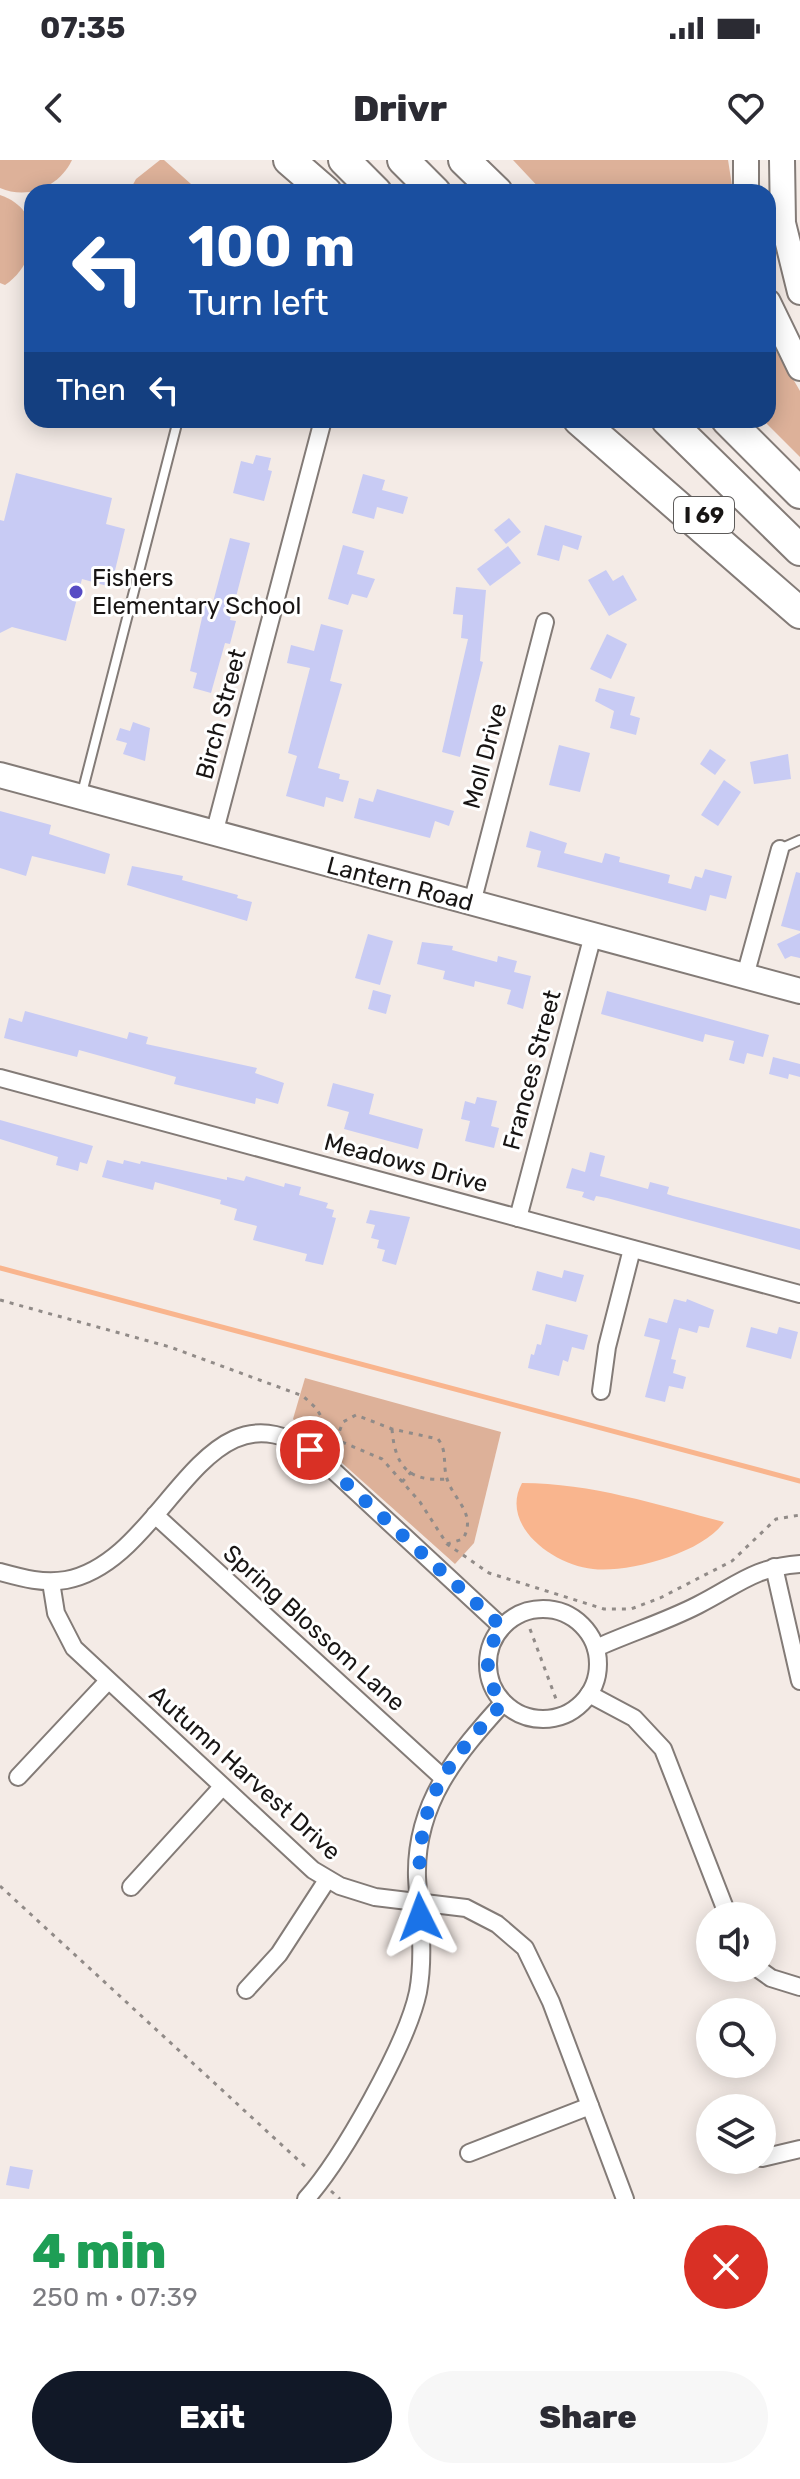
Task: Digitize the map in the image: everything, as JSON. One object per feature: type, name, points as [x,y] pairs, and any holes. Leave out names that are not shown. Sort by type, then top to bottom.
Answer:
[{"type":"highway","points":[[289,160],[317,184]]},
{"type":"highway","points":[[344,160],[368,184]]},
{"type":"highway","points":[[403,160],[427,184]]},
{"type":"highway","points":[[464,160],[489,184]]},
{"type":"highway","points":[[475,160],[491,184]]},
{"type":"highway","points":[[588,428],[800,612]]},
{"type":"highway","name":"I 69","points":[[616,428],[800,612]]},
{"type":"highway","name":"I 69","points":[[675,428],[800,550]]},
{"type":"highway","points":[[735,428],[800,493]]},
{"type":"street","points":[[746,160],[746,184]]},
{"type":"street","points":[[782,160],[783,223],[800,292]]},
{"type":"street","points":[[776,318],[800,368]]},
{"type":"street","name":"Birch Street","points":[[214,834],[321,428]]},
{"type":"street","name":"Moll Drive","points":[[472,903],[545,622]]},
{"type":"street","name":"Lantern Road","points":[[0,775],[800,991]]},
{"type":"street","points":[[745,976],[780,849]]},
{"type":"street","name":"Frances Street","points":[[518,1218],[593,935]]},
{"type":"street","name":"Meadows Drive","points":[[0,1078],[800,1294]]},
{"type":"street","points":[[601,1391],[607,1347],[632,1249]]},
{"type":"street","points":[[0,1572],[51,1582],[98,1568],[127,1546],[222,1444],[246,1433],[282,1434],[323,1461],[502,1627]]},
{"type":"street","name":"Spring Blossom Lane","points":[[155,1515],[442,1777]]},
{"type":"street","points":[[596,1648],[701,1604],[740,1579],[774,1567],[800,1564]]},
{"type":"street","points":[[774,1567],[800,1681]]},
{"type":"street","name":"Autumn Harvest Drive","points":[[51,1582],[56,1613],[67,1637],[107,1682],[327,1880],[375,1897],[466,1908],[497,1924],[525,1948],[539,1973],[625,2199]]},
{"type":"street","points":[[549,1609],[578,1621],[596,1648],[597,1676],[589,1694],[568,1714],[548,1719],[519,1715],[503,1703],[492,1686],[487,1666],[491,1645],[502,1627],[519,1614],[549,1609]]},
{"type":"street","points":[[18,1777],[107,1682]]},
{"type":"street","points":[[589,1694],[634,1718],[663,1749],[723,1902]]},
{"type":"street","points":[[306,2199],[329,2171],[412,2016],[420,1968],[420,1837],[442,1777],[460,1751],[503,1703]]},
{"type":"street","points":[[131,1887],[222,1787]]},
{"type":"street","points":[[246,1990],[279,1954],[327,1880]]},
{"type":"street","points":[[776,1980],[800,1987]]},
{"type":"street","points":[[469,2153],[590,2106]]},
{"type":"street","points":[[776,2155],[800,2149]]},
{"type":"lane","points":[[81,797],[176,428]]},
{"type":"lane","points":[[780,849],[800,840]]},
{"type":"path","points":[[0,1300],[122,1332],[283,1387],[310,1401],[336,1440],[378,1456],[420,1502],[447,1544],[497,1576],[604,1609],[642,1606],[732,1561],[776,1519],[800,1515]]},
{"type":"path","points":[[336,1440],[343,1422],[356,1415],[392,1429],[423,1432],[438,1439],[445,1450],[447,1479],[463,1505],[467,1524],[463,1539],[447,1544]]},
{"type":"path","points":[[392,1429],[398,1459],[410,1473],[427,1480],[447,1479]]},
{"type":"path","points":[[402,1482],[414,1469]]},
{"type":"path","points":[[530,1629],[556,1699]]},
{"type":"path","points":[[0,1886],[307,2169]]},
{"type":"path","points":[[330,2190],[340,2199]]},
{"type":"shaded area","points":[[0,160],[72,160],[51,184],[24,184],[24,192],[0,188]]},
{"type":"shaded area","points":[[164,160],[191,184],[133,184]]},
{"type":"shaded area","points":[[513,160],[728,160],[732,184],[536,184]]},
{"type":"shaded area","points":[[0,195],[15,202],[24,211],[24,264],[5,285],[0,283]]},
{"type":"shaded area","points":[[776,350],[800,391],[800,457],[771,428],[776,428]]},
{"type":"shaded area","points":[[305,1378],[501,1432],[474,1543],[455,1564],[293,1419]]},
{"type":"shaded area","points":[[522,1483],[599,1491],[724,1522],[700,1543],[664,1559],[626,1568],[593,1569],[562,1560],[547,1551],[524,1528],[518,1514],[517,1499]]},
{"type":"building","points":[[256,455],[271,458],[268,470],[272,471],[264,501],[233,493],[241,461],[253,464]]},
{"type":"building","name":"Fishers Elementary School","points":[[16,473],[112,498],[106,524],[125,529],[111,587],[82,579],[66,641],[12,627],[0,633],[0,520],[4,521]]},
{"type":"building","points":[[363,474],[385,480],[382,490],[408,497],[403,514],[377,507],[374,519],[352,513]]},
{"type":"building","points":[[509,518],[521,532],[506,544],[494,530]]},
{"type":"building","points":[[545,525],[582,536],[578,550],[563,545],[559,561],[537,555]]},
{"type":"building","points":[[230,538],[250,543],[230,620],[236,621],[230,644],[225,643],[211,693],[193,688],[197,673],[190,671],[206,600],[213,602]]},
{"type":"building","points":[[343,545],[364,551],[357,574],[375,579],[367,598],[352,594],[348,605],[328,599]]},
{"type":"building","points":[[508,546],[521,563],[490,586],[477,569]]},
{"type":"building","points":[[606,570],[613,581],[623,575],[637,600],[609,616],[588,580]]},
{"type":"building","points":[[456,587],[486,590],[480,661],[483,662],[460,757],[442,752],[468,639],[461,638],[463,615],[453,614]]},
{"type":"building","points":[[321,624],[343,630],[330,681],[342,684],[318,768],[340,774],[339,779],[349,781],[343,802],[326,797],[324,807],[286,796],[297,756],[288,753],[310,668],[287,663],[291,645],[314,651]]},
{"type":"building","points":[[607,634],[627,644],[611,679],[590,669]]},
{"type":"building","points":[[599,688],[635,697],[630,715],[640,718],[636,735],[610,728],[614,711],[595,701]]},
{"type":"building","points":[[133,722],[150,728],[145,761],[123,754],[127,743],[116,740],[120,728],[130,731]]},
{"type":"building","points":[[559,745],[590,753],[580,792],[549,785]]},
{"type":"building","points":[[710,749],[726,760],[715,775],[700,764]]},
{"type":"building","points":[[788,754],[791,779],[754,784],[750,762]]},
{"type":"building","points":[[724,780],[741,792],[718,826],[701,815]]},
{"type":"building","points":[[377,789],[454,811],[449,826],[435,821],[430,838],[354,818],[359,798],[373,802]]},
{"type":"building","points":[[0,811],[51,825],[49,834],[110,854],[105,874],[32,856],[26,876],[0,868]]},
{"type":"building","points":[[530,831],[567,843],[564,853],[602,863],[605,853],[620,857],[619,862],[670,875],[668,883],[691,889],[695,876],[702,878],[705,869],[732,876],[726,899],[710,895],[706,911],[537,867],[541,851],[526,847]]},
{"type":"building","points":[[132,866],[183,876],[182,880],[238,895],[237,898],[252,902],[247,921],[127,885]]},
{"type":"building","points":[[796,872],[800,873],[800,931],[781,926]]},
{"type":"building","points":[[800,933],[800,958],[791,956],[785,959],[777,944]]},
{"type":"building","points":[[368,934],[393,941],[380,985],[355,978]]},
{"type":"building","points":[[422,942],[453,946],[452,950],[497,962],[498,956],[517,961],[514,972],[531,976],[523,1009],[507,1004],[511,990],[475,981],[474,987],[443,979],[445,971],[417,964]]},
{"type":"building","points":[[373,990],[391,995],[386,1014],[368,1009]]},
{"type":"building","points":[[607,991],[769,1035],[763,1057],[747,1053],[744,1064],[729,1060],[734,1041],[705,1034],[703,1042],[601,1014]]},
{"type":"building","points":[[25,1011],[127,1039],[129,1032],[148,1037],[146,1044],[257,1068],[255,1073],[284,1083],[278,1104],[256,1098],[255,1104],[174,1084],[176,1077],[79,1050],[77,1057],[4,1038],[9,1018],[22,1022]]},
{"type":"building","points":[[773,1057],[800,1064],[800,1077],[789,1074],[788,1079],[769,1074]]},
{"type":"building","points":[[333,1083],[374,1094],[369,1114],[423,1129],[418,1149],[344,1129],[349,1112],[327,1106]]},
{"type":"building","points":[[477,1097],[497,1101],[491,1126],[499,1128],[494,1148],[465,1141],[470,1121],[461,1119],[465,1101],[475,1104]]},
{"type":"building","points":[[0,1120],[93,1146],[87,1164],[80,1162],[78,1171],[56,1165],[58,1157],[0,1139]]},
{"type":"building","points":[[590,1152],[605,1156],[600,1176],[648,1189],[650,1182],[669,1187],[667,1194],[673,1196],[800,1229],[800,1250],[607,1198],[596,1196],[594,1201],[582,1197],[584,1192],[566,1188],[572,1168],[585,1172]]},
{"type":"building","points":[[107,1160],[123,1164],[124,1160],[140,1164],[141,1161],[227,1180],[227,1177],[244,1181],[246,1176],[284,1187],[285,1183],[301,1187],[299,1195],[328,1203],[326,1208],[334,1210],[332,1217],[336,1218],[323,1265],[305,1261],[307,1254],[253,1240],[257,1226],[234,1220],[237,1209],[220,1204],[221,1200],[155,1182],[153,1190],[102,1177]]},
{"type":"building","points":[[370,1210],[410,1217],[396,1265],[382,1261],[385,1250],[377,1248],[379,1240],[371,1238],[375,1225],[366,1223]]},
{"type":"building","points":[[564,1270],[584,1275],[576,1302],[532,1290],[537,1271],[562,1278]]},
{"type":"building","points":[[674,1299],[686,1302],[687,1299],[714,1310],[709,1328],[699,1326],[697,1333],[679,1328],[671,1359],[676,1360],[673,1373],[686,1377],[683,1389],[669,1386],[665,1402],[645,1397],[660,1340],[644,1336],[649,1318],[667,1323]]},
{"type":"building","points":[[546,1324],[588,1335],[584,1350],[572,1347],[568,1362],[563,1360],[559,1376],[528,1368],[531,1354],[534,1355],[537,1344],[541,1345]]},
{"type":"building","points":[[751,1327],[777,1334],[779,1327],[798,1332],[791,1359],[746,1347]]},
{"type":"building","points":[[10,2166],[33,2170],[29,2189],[6,2185]]},
{"type":"waterway","points":[[0,1268],[800,1481]]},
{"type":"place","name":"Fishers Elementary School","points":[[76,592]]},
{"type":"route","points":[[310,1450],[502,1627],[491,1645],[487,1666],[492,1686],[503,1703],[449,1766],[425,1815],[417,1855],[420,1917]]}]
